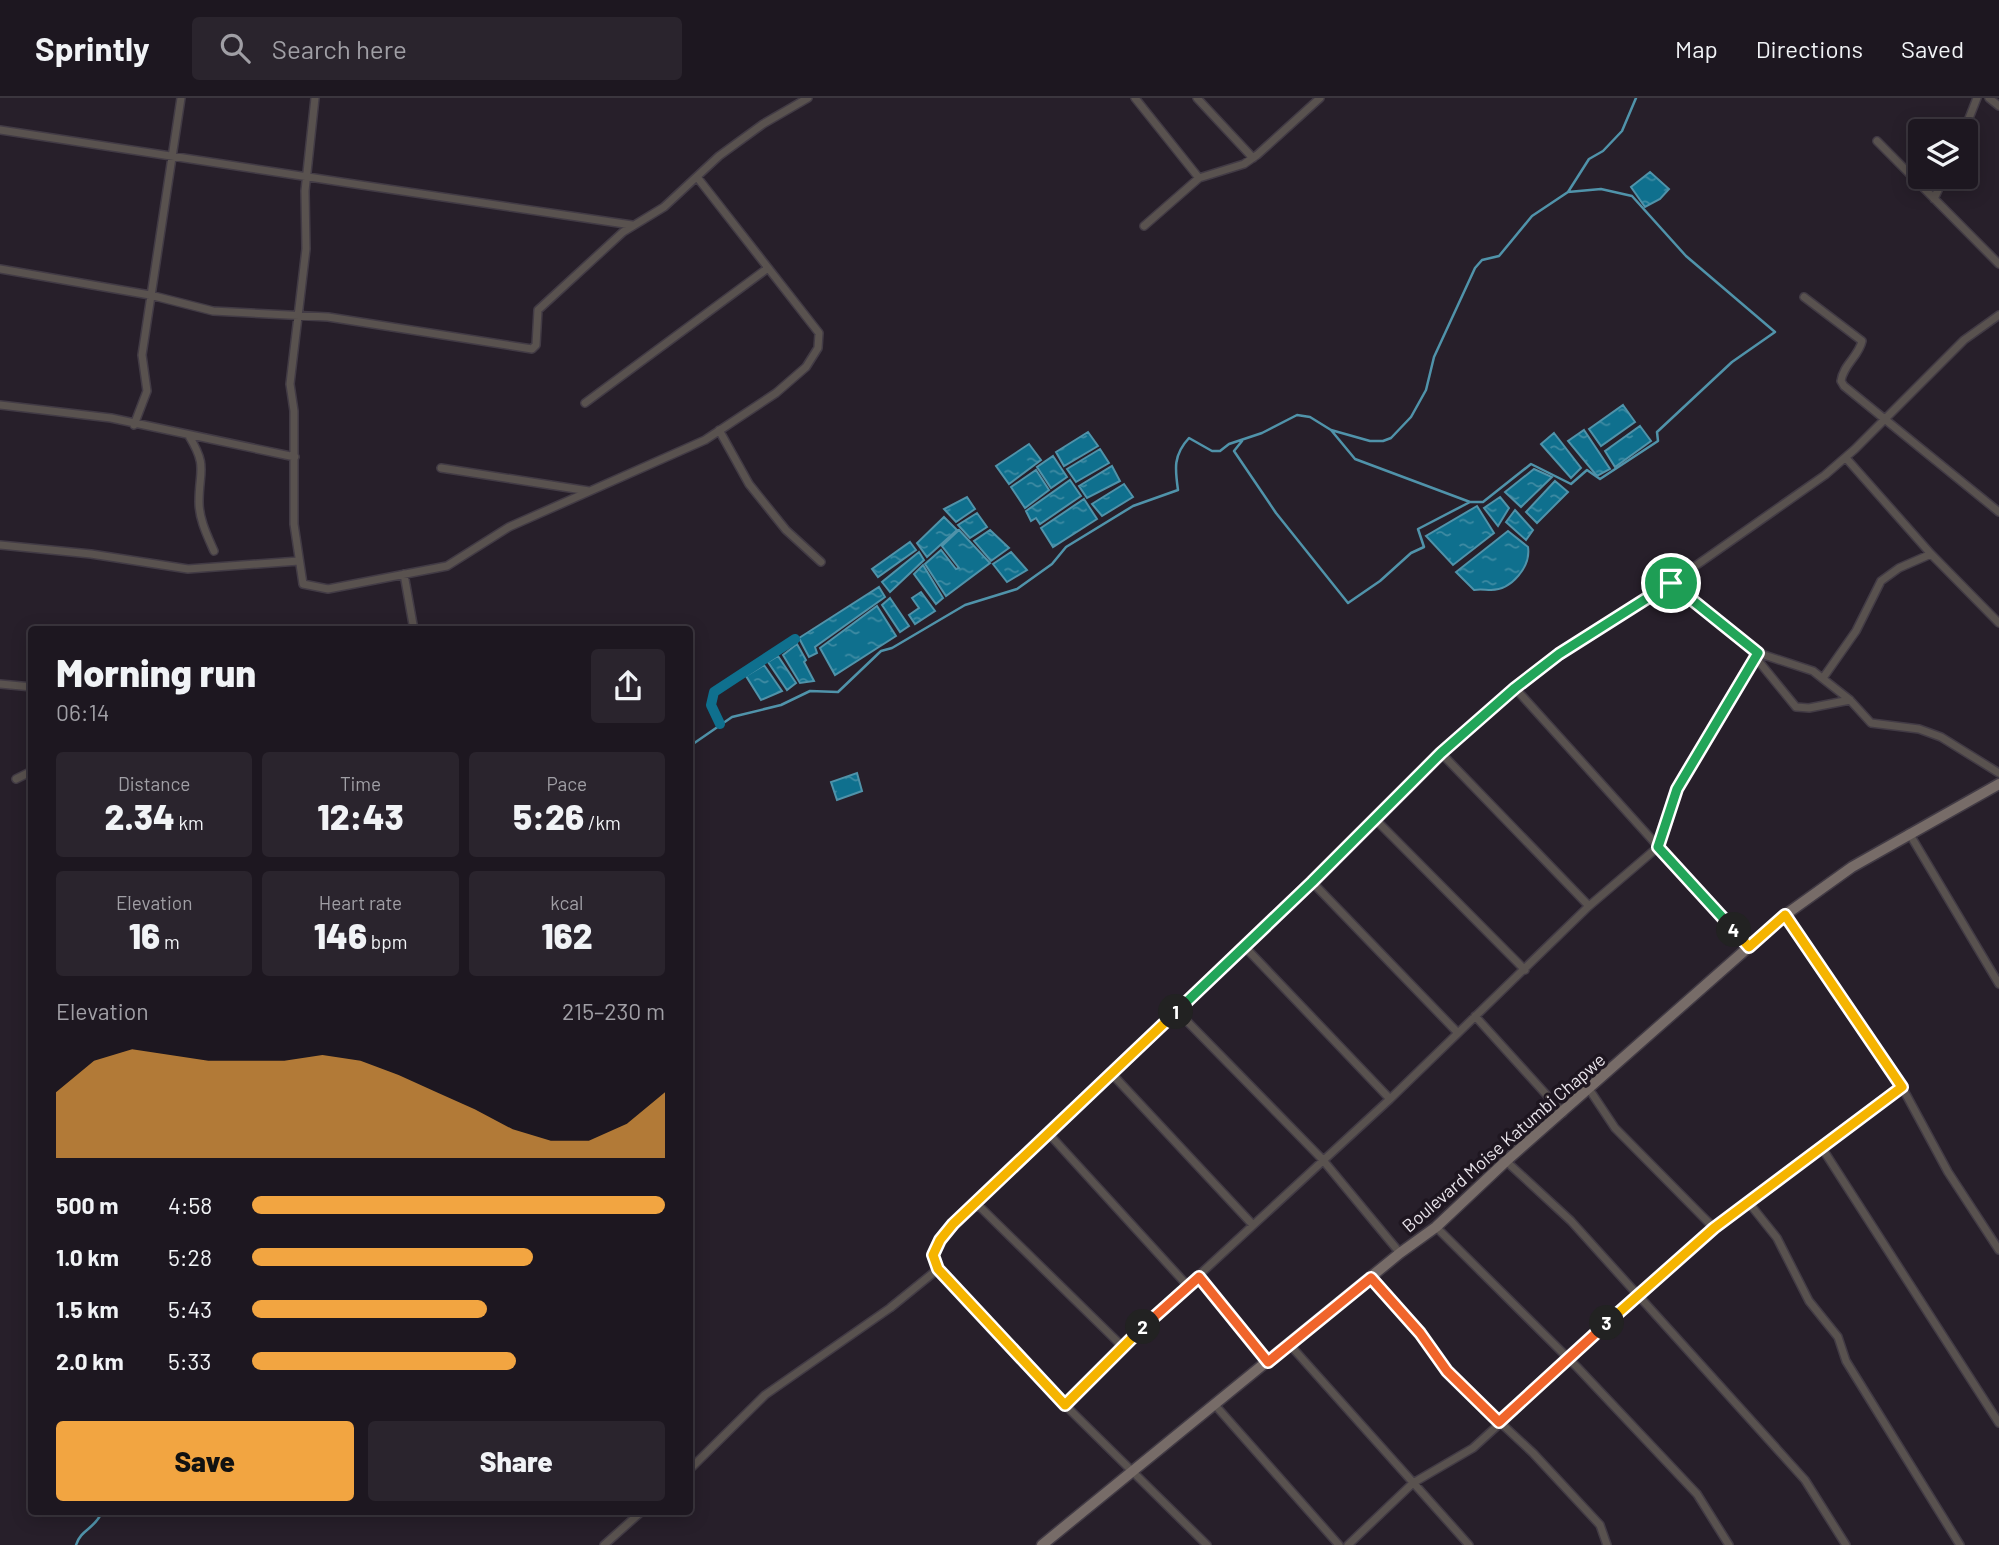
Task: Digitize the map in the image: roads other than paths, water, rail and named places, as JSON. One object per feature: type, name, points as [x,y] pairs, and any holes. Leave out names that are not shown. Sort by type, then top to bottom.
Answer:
[{"type":"street","points":[[134,425],[147,391],[142,355],[181,98]]},
{"type":"street","points":[[315,98],[306,176],[307,231],[290,384],[295,457],[294,524],[303,584],[309,587],[328,589],[447,566],[509,527],[719,430],[776,393],[806,367],[818,348],[819,333],[697,177]]},
{"type":"street","points":[[0,268],[150,295],[213,311],[297,315],[532,349],[536,345],[538,310],[634,225],[664,207],[763,124],[808,98]]},
{"type":"street","points":[[1135,98],[1199,178]]},
{"type":"street","points":[[1196,98],[1253,158]]},
{"type":"street","points":[[1144,226],[1199,178],[1244,164],[1253,158],[1320,98]]},
{"type":"street","points":[[1969,119],[1977,98]]},
{"type":"street","points":[[1989,98],[1999,106]]},
{"type":"street","points":[[0,130],[634,225]]},
{"type":"street","points":[[1877,141],[1999,264]]},
{"type":"street","points":[[1934,199],[1939,189]]},
{"type":"street","points":[[585,403],[768,268]]},
{"type":"street","points":[[1804,297],[1860,338],[1862,344],[1842,372],[1841,381],[1999,512]]},
{"type":"street","points":[[1206,1545],[1065,1405],[938,1269],[934,1250],[953,1224],[1312,882],[1441,753],[1515,688],[1559,654],[1671,583],[1846,458],[1964,340],[1999,316]]},
{"type":"street","points":[[0,405],[77,413],[295,457]]},
{"type":"street","points":[[719,430],[749,484],[786,530],[821,562]]},
{"type":"street","points":[[189,436],[201,456],[199,503],[214,551]]},
{"type":"street","points":[[1846,458],[1931,554],[1999,623]]},
{"type":"street","points":[[441,468],[591,491]]},
{"type":"street","points":[[0,545],[91,554],[188,569],[299,561]]},
{"type":"street","points":[[1823,678],[1856,631],[1881,580],[1899,568],[1931,554]]},
{"type":"street","points":[[404,574],[413,626]]},
{"type":"street","points":[[1671,583],[1757,656],[1796,707],[1810,708],[1850,700]]},
{"type":"street","points":[[1757,656],[1804,667],[1823,678],[1850,700],[1871,723],[1919,729],[1941,737],[1999,773]]},
{"type":"street","points":[[1065,1405],[1122,1346],[1390,1099],[1589,906],[1658,847],[1668,811],[1683,778],[1757,656]]},
{"type":"street","points":[[0,684],[28,687]]},
{"type":"street","points":[[1515,688],[1749,947]]},
{"type":"street","points":[[1441,753],[1589,906]]},
{"type":"street","points":[[16,779],[28,773]]},
{"type":"street","name":"Boulevard Moise Katumbi Chapwe","points":[[1042,1545],[1400,1253],[1436,1227],[1506,1161],[1785,915],[1852,867],[1999,784]]},
{"type":"street","points":[[1375,819],[1525,970]]},
{"type":"street","points":[[1909,833],[1999,984]]},
{"type":"street","points":[[1312,882],[1458,1033]]},
{"type":"street","points":[[1785,915],[1902,1087],[1948,1172],[1999,1250]]},
{"type":"street","points":[[1244,946],[1390,1099]]},
{"type":"street","points":[[1177,1011],[1322,1159],[1400,1253]]},
{"type":"street","points":[[1475,1016],[1563,1113]]},
{"type":"street","points":[[1112,1074],[1253,1225]]},
{"type":"street","points":[[1348,1545],[1413,1483],[1458,1458],[1714,1228],[1902,1087]]},
{"type":"street","points":[[1589,1089],[1615,1128],[1714,1228]]},
{"type":"street","points":[[1049,1134],[1187,1285]]},
{"type":"street","points":[[1822,1148],[1999,1423]]},
{"type":"street","points":[[1506,1161],[1571,1221],[1805,1480],[1846,1545]]},
{"type":"street","points":[[976,1203],[1122,1346]]},
{"type":"street","points":[[1749,1203],[1777,1238],[1809,1301],[1838,1337],[1846,1361],[1960,1545]]},
{"type":"street","points":[[1436,1227],[1568,1359],[1697,1494],[1729,1545]]},
{"type":"street","points":[[693,1466],[765,1395],[890,1308],[938,1269]]},
{"type":"street","points":[[1199,1277],[1268,1362]]},
{"type":"street","points":[[1371,1278],[1420,1333],[1447,1371],[1600,1525],[1607,1545]]},
{"type":"street","points":[[1290,1345],[1469,1545]]},
{"type":"street","points":[[1215,1405],[1339,1545]]},
{"type":"street","points":[[604,1545],[637,1515]]},
{"type":"water","points":[[1650,172],[1669,189],[1660,199],[1645,207],[1631,187]]},
{"type":"water","points":[[1623,405],[1635,422],[1601,446],[1589,429]]},
{"type":"water","points":[[1640,426],[1651,441],[1615,467],[1605,451]]},
{"type":"water","points":[[1584,430],[1610,469],[1597,476],[1568,441]]},
{"type":"water","points":[[1088,432],[1098,446],[1064,466],[1056,452]]},
{"type":"water","points":[[1554,433],[1581,468],[1571,478],[1541,444]]},
{"type":"water","points":[[1029,444],[1041,460],[1009,484],[996,466]]},
{"type":"water","points":[[1100,449],[1109,463],[1076,482],[1067,469]]},
{"type":"water","points":[[1053,456],[1067,477],[1051,488],[1037,467]]},
{"type":"water","points":[[1112,466],[1120,481],[1087,498],[1079,486]]},
{"type":"water","points":[[1534,469],[1552,477],[1521,507],[1505,492]]},
{"type":"water","points":[[1036,470],[1049,490],[1025,508],[1011,487]]},
{"type":"water","points":[[1070,480],[1081,496],[1040,524],[1036,518],[1031,521],[1026,511]]},
{"type":"water","points":[[1555,481],[1568,492],[1537,523],[1526,512]]},
{"type":"water","points":[[1124,484],[1133,497],[1102,516],[1092,504]]},
{"type":"water","points":[[967,497],[975,509],[956,522],[944,509]]},
{"type":"water","points":[[1500,497],[1509,508],[1498,526],[1484,508]]},
{"type":"water","points":[[1084,499],[1097,519],[1053,547],[1041,528]]},
{"type":"water","points":[[1477,506],[1494,533],[1453,565],[1426,536]]},
{"type":"water","points":[[1515,510],[1533,530],[1526,540],[1506,522]]},
{"type":"water","points":[[977,513],[987,527],[970,538],[958,525]]},
{"type":"water","points":[[944,517],[957,530],[927,557],[917,543]]},
{"type":"water","points":[[959,530],[990,563],[946,596],[925,564],[941,550],[956,569],[959,568],[942,546]]},
{"type":"water","points":[[990,530],[1009,548],[991,561],[974,541]]},
{"type":"water","points":[[1508,531],[1528,547],[1523,569],[1513,581],[1499,589],[1474,590],[1456,572]]},
{"type":"water","points":[[910,542],[916,550],[878,577],[872,569]]},
{"type":"water","points":[[919,552],[924,560],[890,592],[882,582]]},
{"type":"water","points":[[1011,552],[1027,570],[1007,582],[993,564]]},
{"type":"water","points":[[923,565],[943,598],[936,604],[914,574]]},
{"type":"water","points":[[879,587],[885,597],[815,647],[817,653],[809,657],[799,638]]},
{"type":"water","points":[[921,592],[935,611],[915,624],[909,615],[919,608],[912,598]]},
{"type":"water","points":[[890,598],[909,626],[900,632],[882,605]]},
{"type":"water","points":[[877,606],[896,636],[835,675],[820,648]]},
{"type":"water","points":[[797,644],[814,681],[800,683],[783,655]]},
{"type":"water","points":[[778,656],[796,683],[787,690],[768,662]]},
{"type":"water","points":[[764,665],[782,691],[761,700],[746,676]]},
{"type":"water","points":[[857,773],[862,791],[837,800],[831,782]]},
{"type":"waterway","points":[[693,744],[732,717],[781,705],[810,691],[838,692],[881,651],[892,648],[965,605],[1017,589],[1052,564],[1066,547],[1133,506],[1178,490],[1176,462],[1180,450],[1189,438],[1212,451],[1220,451],[1229,444],[1262,433],[1297,415],[1310,417],[1331,430],[1370,441],[1391,438],[1411,417],[1426,390],[1434,357],[1475,268],[1482,260],[1499,256],[1532,216],[1568,192],[1589,159],[1603,151],[1622,131],[1636,98]]},
{"type":"waterway","points":[[1242,441],[1234,451],[1276,513],[1348,603],[1380,581],[1411,553],[1424,547],[1418,529],[1470,502],[1483,502],[1531,464],[1571,484],[1587,470],[1600,479],[1658,441],[1657,432],[1732,362],[1775,332],[1686,256],[1632,196],[1601,189],[1568,192]]},
{"type":"waterway","points":[[1331,430],[1355,459],[1470,502]]},
{"type":"waterway","points":[[720,724],[711,705],[714,692],[795,639]]},
{"type":"waterway","points":[[76,1545],[81,1535],[100,1515]]}]
